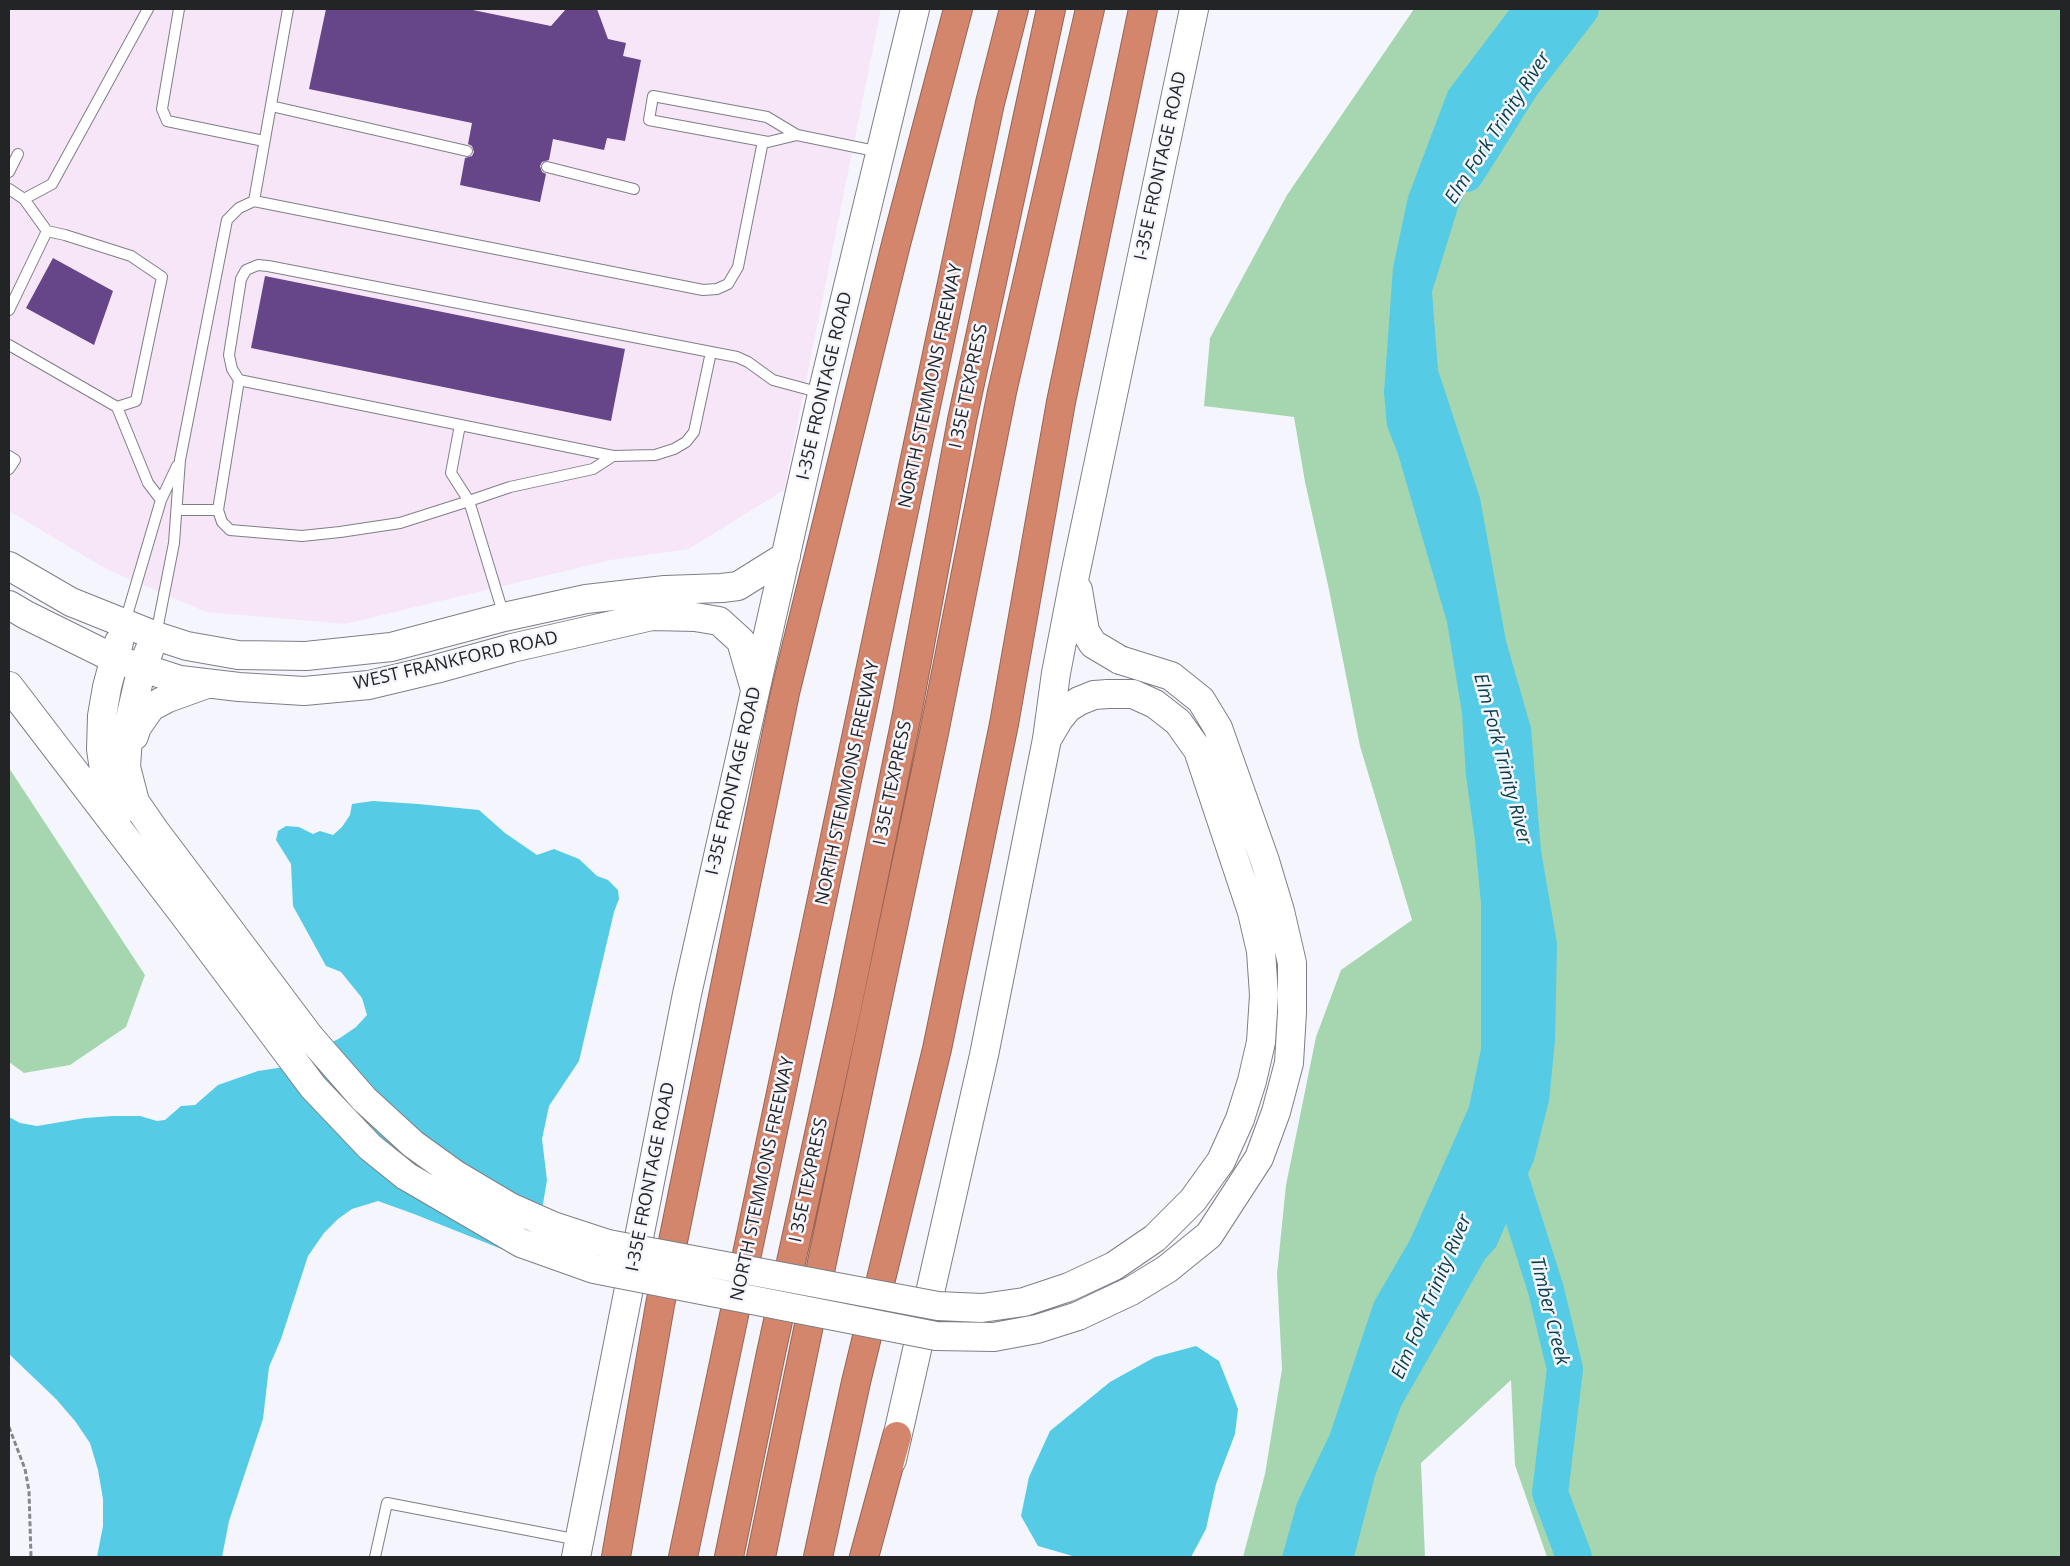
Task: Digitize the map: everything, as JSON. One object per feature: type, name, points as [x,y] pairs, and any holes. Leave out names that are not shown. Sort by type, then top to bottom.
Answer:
[{"type":"highway","points":[[616,1557],[660,1305],[785,693],[896,244],[958,9]]},
{"type":"highway","name":"NORTH STEMMONS FREEWAY","points":[[683,1557],[864,708],[988,112],[1014,9]]},
{"type":"highway","name":"I 35E TEXPRESS","points":[[729,1557],[771,1353],[847,1007],[907,714],[962,420],[1051,9]]},
{"type":"highway","points":[[762,1557],[820,1271],[934,733],[1002,392],[1090,9]]},
{"type":"highway","points":[[818,1557],[856,1382],[937,1048],[1004,724],[1061,402],[1143,9]]},
{"type":"highway","points":[[864,1557],[897,1436]]},
{"type":"main road","name":"I-35E FRONTAGE ROAD","points":[[577,1548],[687,994],[754,688],[822,394],[915,9]]},
{"type":"main road","name":"I-35E FRONTAGE ROAD","points":[[874,1557],[897,1436],[984,1055],[1047,740],[1056,673],[1075,575],[1194,9]]},
{"type":"main road","name":"WEST FRANKFORD ROAD","points":[[9,566],[71,602],[124,624],[187,646],[238,655],[306,656],[392,646],[504,617],[586,599],[665,590],[738,586],[786,556]]},
{"type":"main road","points":[[9,686],[313,1087],[370,1146],[406,1176],[521,1243],[594,1269],[936,1336],[994,1337],[1037,1329],[1078,1316],[1131,1291],[1168,1269],[1209,1235],[1259,1158],[1276,1112],[1288,1063],[1292,1012],[1292,963],[1280,911],[1265,861],[1218,728],[1202,700],[1171,676],[1120,660],[1093,644],[1086,631],[1075,575]]},
{"type":"main road","name":"WEST FRANKFORD ROAD","points":[[9,605],[115,659],[180,680],[304,691],[370,685],[512,648],[652,616],[703,618],[720,621],[741,641],[754,688]]},
{"type":"main road","points":[[504,617],[512,648]]},
{"type":"main road","points":[[124,624],[102,716],[101,749],[106,791],[127,843]]},
{"type":"main road","points":[[156,636],[142,667],[129,723],[126,767],[136,802],[155,832],[309,1036],[364,1099],[413,1144],[456,1175],[510,1207],[553,1226],[608,1244],[928,1304],[982,1308],[1024,1302],[1070,1287],[1114,1266],[1155,1238],[1193,1200],[1221,1161],[1240,1119],[1252,1081],[1261,1042],[1264,995],[1261,951],[1252,912],[1198,750],[1178,722],[1155,704],[1133,694],[1094,695],[1079,701],[1068,708],[1047,740]]},
{"type":"main road","points":[[127,759],[137,727],[151,707],[168,698],[208,683]]},
{"type":"lane","points":[[24,199],[52,184],[148,9]]},
{"type":"lane","points":[[179,9],[162,109],[167,121],[264,141]]},
{"type":"lane","points":[[254,201],[288,9]]},
{"type":"lane","points":[[796,135],[768,142],[649,120],[653,96],[768,117],[796,135],[881,152]]},
{"type":"lane","points":[[271,106],[466,151]]},
{"type":"lane","points":[[156,636],[174,543],[180,460],[227,220],[239,208],[254,201],[703,290],[717,289],[728,284],[738,266],[763,141]]},
{"type":"lane","points":[[9,172],[18,154]]},
{"type":"lane","points":[[547,168],[634,189]]},
{"type":"lane","points":[[9,189],[24,199],[47,232],[65,235],[131,256],[162,277],[136,401],[117,407]]},
{"type":"lane","points":[[9,310],[47,232]]},
{"type":"lane","points":[[613,456],[593,469],[510,487],[400,523],[302,536],[230,530],[222,522],[218,510],[239,380],[232,369],[229,355],[241,279],[246,270],[258,265],[268,266],[737,357],[748,362],[773,380],[822,394]]},
{"type":"lane","points":[[9,345],[117,407],[148,482],[161,500]]},
{"type":"lane","points":[[239,380],[613,456],[655,455],[674,449],[686,442],[694,432],[711,352]]},
{"type":"lane","points":[[460,425],[451,473],[469,501],[504,617]]},
{"type":"lane","points":[[9,456],[15,460],[9,469]]},
{"type":"lane","points":[[124,624],[161,500],[180,460]]},
{"type":"lane","points":[[177,510],[218,510]]},
{"type":"lane","points":[[375,1557],[387,1503],[577,1548]]},
{"type":"path","points":[[9,1427],[25,1469],[29,1491],[31,1557]]},
{"type":"shaded area","points":[[9,9],[881,9],[784,490],[689,549],[611,560],[345,624],[206,612],[106,569],[9,511]]},
{"type":"green space","points":[[1414,9],[2061,9],[2061,1557],[1547,1557],[1515,1465],[1511,1380],[1421,1463],[1425,1557],[1243,1557],[1265,1474],[1282,1369],[1277,1274],[1286,1185],[1316,1037],[1341,970],[1412,920],[1360,746],[1328,585],[1305,482],[1294,417],[1204,406],[1210,338],[1287,195]]},
{"type":"green space","points":[[9,768],[145,975],[126,1027],[70,1065],[24,1073],[9,1062]]},
{"type":"water","points":[[1510,9],[1563,9],[1548,39],[1530,60],[1497,121],[1458,208],[1432,292],[1438,370],[1480,498],[1506,641],[1531,728],[1541,851],[1557,943],[1555,1041],[1549,1101],[1534,1160],[1496,1247],[1485,1259],[1401,1406],[1375,1476],[1354,1557],[1282,1557],[1297,1503],[1330,1434],[1374,1302],[1410,1240],[1469,1107],[1481,1049],[1481,903],[1466,776],[1462,713],[1447,622],[1398,454],[1387,426],[1384,392],[1393,268],[1408,197],[1448,91]]},
{"type":"water","points":[[373,801],[479,810],[505,833],[537,855],[554,849],[579,859],[597,876],[608,880],[618,890],[619,899],[614,912],[579,1061],[549,1106],[542,1139],[547,1180],[542,1210],[514,1254],[378,1201],[352,1209],[338,1219],[324,1233],[308,1256],[281,1339],[269,1367],[263,1419],[229,1521],[222,1557],[97,1557],[103,1526],[103,1499],[98,1470],[90,1443],[75,1421],[56,1399],[9,1354],[9,1117],[20,1123],[37,1126],[85,1118],[113,1116],[140,1116],[157,1121],[165,1120],[181,1106],[195,1105],[218,1085],[258,1071],[284,1067],[340,1038],[356,1027],[367,1015],[362,998],[341,972],[326,966],[293,906],[291,864],[276,840],[278,831],[286,826],[299,827],[313,834],[320,831],[333,835],[342,827],[350,815],[352,804]]},
{"type":"water","points":[[1196,1346],[1219,1361],[1238,1409],[1235,1434],[1216,1484],[1206,1529],[1191,1557],[1076,1557],[1038,1546],[1021,1516],[1029,1477],[1050,1431],[1110,1382],[1155,1357]]},
{"type":"building","points":[[326,9],[468,9],[551,26],[566,9],[597,9],[608,39],[626,43],[623,56],[641,60],[625,141],[607,138],[604,150],[553,139],[549,160],[542,162],[540,166],[542,172],[546,174],[540,202],[460,185],[465,158],[472,156],[474,152],[472,146],[468,144],[472,123],[309,89]]},
{"type":"building","points":[[53,258],[113,291],[94,345],[26,308]]},
{"type":"building","points":[[265,276],[625,349],[611,421],[251,348]]},
{"type":"waterway","name":"Elm Fork Trinity River","points":[[1466,174],[1522,85],[1581,9]]},
{"type":"waterway","name":"Timber Creek","points":[[1502,1151],[1546,1290],[1565,1369],[1550,1493],[1574,1557]]}]
